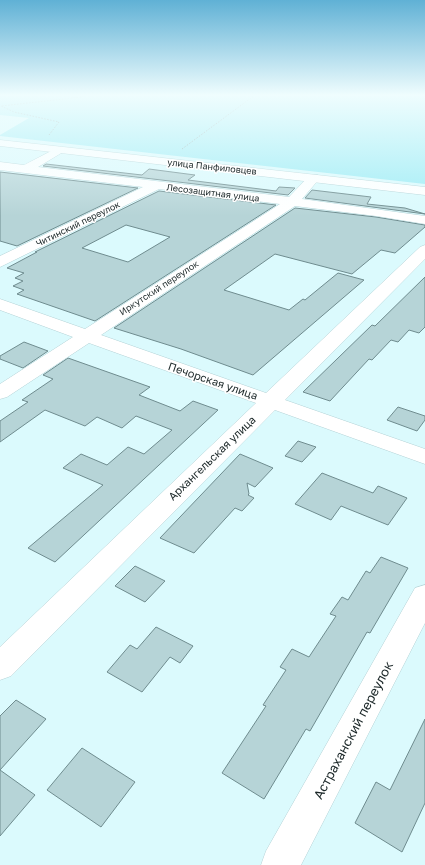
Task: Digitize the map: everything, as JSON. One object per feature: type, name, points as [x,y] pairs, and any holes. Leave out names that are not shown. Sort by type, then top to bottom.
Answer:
[{"type":"street","name":"улица Панфиловцев","points":[[0,143],[425,191]]},
{"type":"street","points":[[7,177],[28,169],[60,150]]},
{"type":"street","name":"Лесозащитная улица","points":[[0,166],[291,203],[376,212],[425,220]]},
{"type":"street","name":"Иркутский переулок","points":[[0,393],[85,336],[291,203],[314,178]]},
{"type":"street","name":"Читинский переулок","points":[[0,262],[156,186]]},
{"type":"street","name":"Архангельская улица","points":[[0,667],[425,250]]},
{"type":"street","name":"Печорская улица","points":[[0,304],[85,336],[425,457]]},
{"type":"street","name":"Астраханский переулок","points":[[280,865],[425,596]]},
{"type":"path","points":[[40,148],[49,135]]},
{"type":"path","points":[[164,162],[201,135]]},
{"type":"shaded area","points":[[425,135],[425,184],[0,136]]},
{"type":"building","points":[[46,164],[142,175],[149,169],[195,175],[188,180],[276,191],[279,187],[295,188],[288,195],[43,166]]},
{"type":"building","points":[[0,172],[138,188],[17,246],[0,241]]},
{"type":"building","points":[[312,190],[371,197],[367,204],[405,208],[425,214],[305,198]]},
{"type":"building","points":[[159,191],[276,205],[95,321],[17,294],[24,290],[13,286],[23,281],[15,278],[24,273],[7,268],[37,252],[35,252]],"holes":[[[126,225],[170,237],[128,262],[82,248]]]},
{"type":"building","points":[[295,208],[376,217],[425,225],[425,227],[395,253],[381,250],[352,274],[275,254],[224,290],[289,310],[303,299],[305,300],[338,273],[364,280],[253,375],[181,349],[114,328]]},
{"type":"building","points":[[425,277],[425,327],[419,333],[409,330],[398,342],[391,340],[372,360],[369,359],[330,401],[303,392],[372,325],[375,326]]},
{"type":"building","points":[[24,342],[48,351],[23,368],[0,359],[0,356]]},
{"type":"building","points":[[68,358],[150,387],[139,395],[180,411],[193,401],[218,410],[55,562],[28,548],[103,485],[63,468],[81,454],[107,465],[128,447],[144,454],[172,430],[136,416],[122,428],[97,417],[85,426],[45,410],[0,442],[0,421],[28,402],[22,400],[53,379],[43,375]]},
{"type":"building","points":[[398,407],[425,416],[425,420],[417,431],[387,420]]},
{"type":"building","points":[[298,441],[316,447],[302,462],[285,456]]},
{"type":"building","points":[[240,454],[273,468],[255,487],[247,483],[248,495],[254,498],[242,511],[235,508],[194,553],[160,538]]},
{"type":"building","points":[[322,473],[373,493],[378,486],[407,498],[388,525],[341,506],[331,520],[295,504]]},
{"type":"building","points":[[381,557],[408,568],[370,633],[367,632],[310,731],[306,729],[264,799],[222,773],[266,706],[263,705],[286,670],[280,667],[292,649],[309,657],[336,616],[330,614],[342,597],[348,600],[366,571],[370,573]]},
{"type":"building","points":[[135,566],[165,581],[145,602],[115,586]]},
{"type":"building","points":[[156,627],[193,646],[180,663],[170,657],[142,692],[107,672],[130,645],[137,649]]},
{"type":"building","points":[[16,700],[46,719],[0,770],[0,716]]},
{"type":"building","points":[[425,719],[425,803],[402,852],[355,823],[376,782],[390,790]]},
{"type":"building","points":[[82,748],[135,782],[101,827],[47,790]]},
{"type":"building","points":[[0,770],[35,795],[0,836]]}]
